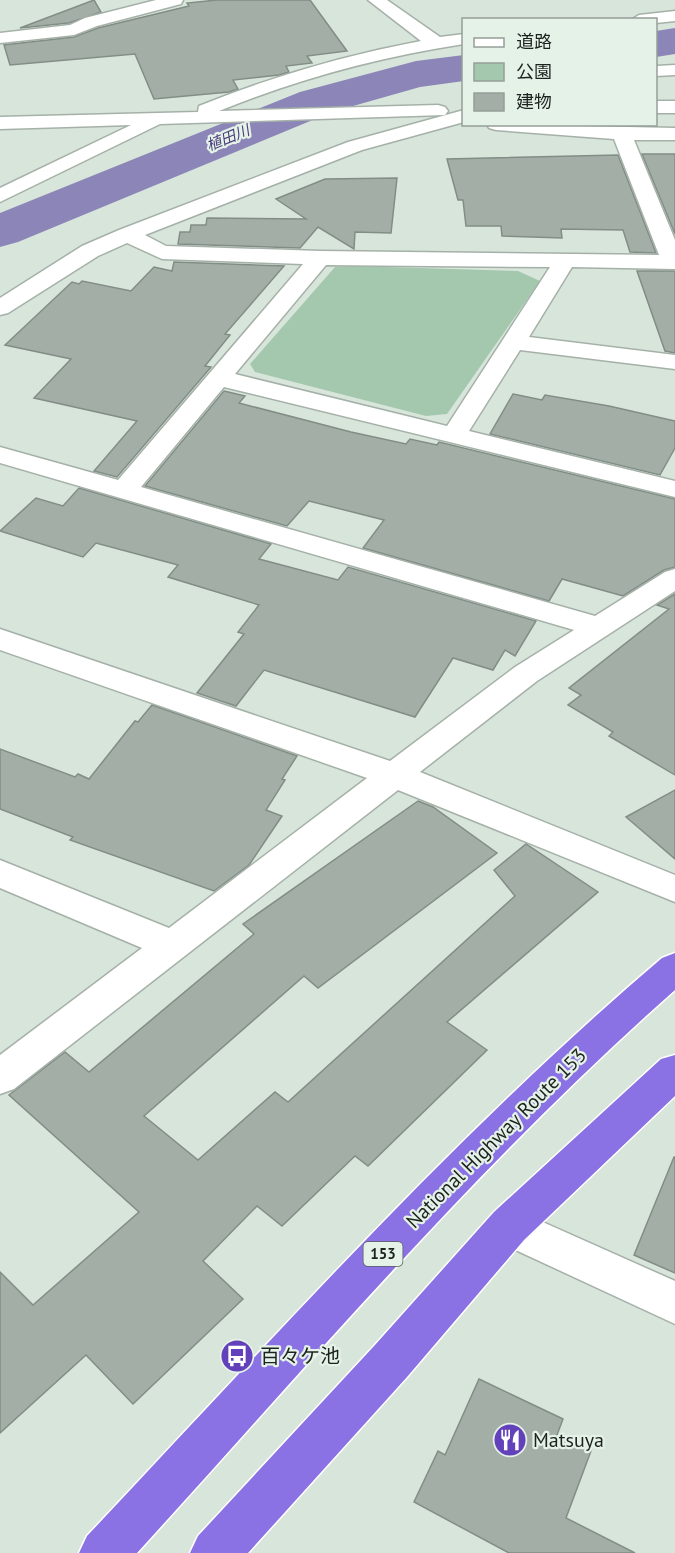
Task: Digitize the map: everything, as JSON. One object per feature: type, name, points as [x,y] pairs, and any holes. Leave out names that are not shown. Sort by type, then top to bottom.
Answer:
[{"type":"highway","name":"National Highway Route 153","points":[[104,1553],[438,1194],[600,1033],[675,968]]},
{"type":"highway","points":[[215,1553],[391,1361],[509,1226],[675,1071]]},
{"type":"street","points":[[100,0],[110,17]]},
{"type":"street","points":[[0,38],[74,30],[91,22],[176,0]]},
{"type":"street","points":[[376,0],[436,43]]},
{"type":"street","points":[[657,18],[675,16]]},
{"type":"street","points":[[191,122],[240,95],[299,76],[370,57],[462,39]]},
{"type":"street","points":[[657,71],[675,70]]},
{"type":"street","points":[[657,107],[675,107]]},
{"type":"street","points":[[0,131],[141,128],[218,116],[409,112],[459,117]]},
{"type":"street","points":[[0,123],[161,119],[191,122],[380,122],[459,117]]},
{"type":"street","points":[[0,308],[90,250],[355,146],[459,117]]},
{"type":"street","points":[[0,196],[161,119]]},
{"type":"street","points":[[521,126],[622,134],[675,134]]},
{"type":"street","points":[[127,235],[162,252],[320,258],[674,262],[622,134]]},
{"type":"street","points":[[649,202],[675,203]]},
{"type":"street","points":[[124,490],[320,258]]},
{"type":"street","points":[[454,435],[565,261]]},
{"type":"street","points":[[513,342],[675,362]]},
{"type":"street","points":[[219,378],[675,489]]},
{"type":"street","points":[[0,455],[599,627]]},
{"type":"street","points":[[0,1077],[526,674],[675,578]]},
{"type":"street","points":[[0,639],[394,775],[675,889]]},
{"type":"street","points":[[0,873],[173,945]]},
{"type":"street","points":[[509,1226],[675,1303]]},
{"type":"green space","points":[[335,267],[518,271],[540,281],[447,414],[426,416],[255,372],[250,364]]},
{"type":"building","points":[[94,0],[101,12],[69,23],[20,28]]},
{"type":"building","points":[[217,0],[310,0],[347,51],[307,56],[312,63],[286,66],[289,72],[279,75],[233,80],[238,89],[229,92],[154,99],[135,54],[10,65],[4,45],[74,37],[98,28],[189,6],[187,3]]},
{"type":"building","points":[[642,154],[675,154],[675,234]]},
{"type":"building","points":[[618,155],[656,253],[630,252],[623,230],[561,229],[562,238],[502,236],[501,226],[466,226],[463,200],[458,200],[447,159]]},
{"type":"building","points":[[397,178],[391,233],[355,232],[354,249],[318,227],[300,248],[178,244],[180,232],[190,232],[191,225],[206,225],[207,218],[306,219],[276,199],[325,179]]},
{"type":"building","points":[[174,262],[284,266],[225,334],[230,335],[205,366],[211,367],[117,477],[94,471],[137,421],[34,398],[71,359],[5,345],[72,282],[79,284],[82,281],[131,291],[154,267],[172,271]]},
{"type":"building","points":[[637,271],[675,271],[675,353],[665,351]]},
{"type":"building","points":[[224,391],[245,396],[239,403],[351,432],[406,444],[410,439],[437,445],[439,442],[675,499],[675,567],[664,570],[623,596],[562,579],[549,601],[363,548],[384,520],[309,501],[287,526],[145,486]]},
{"type":"building","points":[[513,394],[542,400],[545,395],[675,421],[675,448],[660,475],[490,434]]},
{"type":"building","points":[[79,488],[271,544],[259,559],[338,580],[348,567],[536,621],[515,656],[505,650],[493,670],[453,658],[415,717],[264,670],[236,706],[197,693],[244,634],[238,632],[259,605],[168,577],[178,565],[96,543],[83,557],[0,531],[36,498],[63,506]]},
{"type":"building","points":[[675,594],[675,775],[609,736],[613,732],[568,705],[581,695],[569,688],[669,609],[657,605]]},
{"type":"building","points":[[152,705],[297,756],[266,810],[282,816],[249,865],[214,891],[70,840],[73,837],[0,809],[0,749],[75,777],[78,774],[89,779],[135,721],[138,722]]},
{"type":"building","points":[[675,790],[675,859],[626,817]]},
{"type":"building","points":[[418,801],[433,807],[497,853],[318,988],[304,976],[144,1116],[198,1160],[275,1092],[288,1102],[515,896],[494,870],[526,844],[598,892],[447,1022],[487,1050],[368,1166],[355,1156],[282,1226],[257,1206],[203,1261],[243,1299],[133,1404],[86,1355],[0,1433],[0,1272],[33,1305],[139,1212],[9,1095],[65,1052],[89,1072],[254,934],[243,924]]},
{"type":"building","points":[[675,1157],[675,1273],[634,1255]]},
{"type":"building","points":[[479,1379],[563,1419],[557,1435],[591,1451],[566,1518],[635,1553],[509,1553],[414,1502],[438,1451],[445,1455]]},
{"type":"waterway","name":"植田川","points":[[657,44],[675,41]]},
{"type":"waterway","name":"植田川","points":[[0,231],[316,102],[416,74],[462,68]]},
{"type":"place","name":"百々ケ池","points":[[237,1356]]},
{"type":"place","name":"Matsuya","points":[[510,1440]]}]
